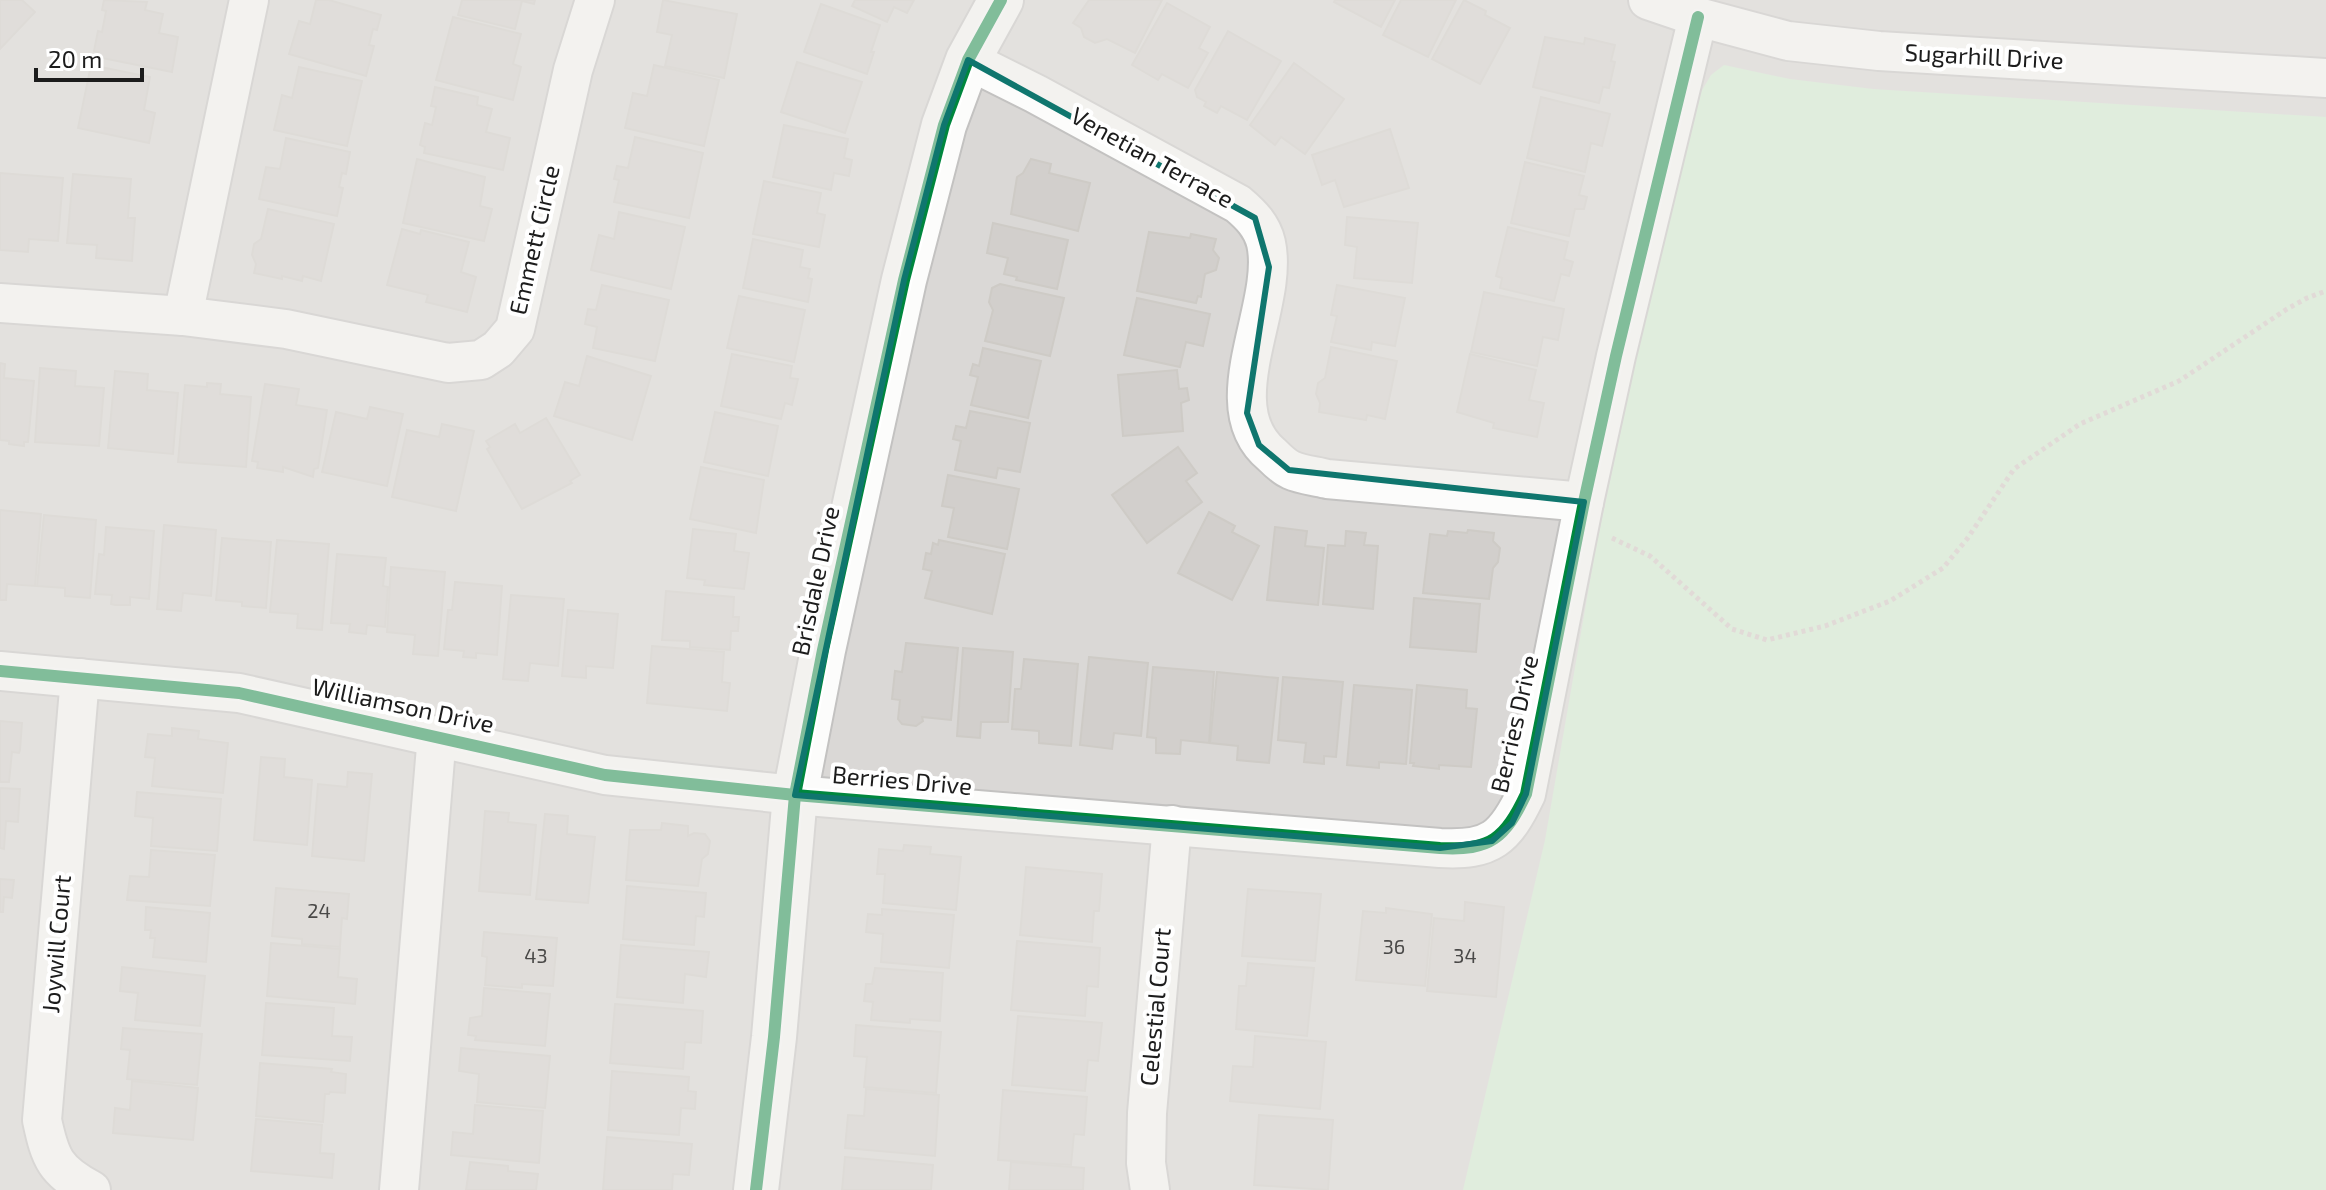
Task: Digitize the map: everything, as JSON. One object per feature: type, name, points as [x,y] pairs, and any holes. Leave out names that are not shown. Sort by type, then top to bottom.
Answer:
[{"type":"street","points":[[183,316],[249,0]]},
{"type":"street","name":"Emmett Circle","points":[[0,303],[183,316],[286,329],[448,363],[481,360],[498,349],[515,329],[573,70],[595,0]]},
{"type":"street","name":"Brisdale Drive","points":[[756,1190],[774,1037],[795,795],[904,280],[944,125],[968,60],[1001,0]]},
{"type":"street","name":"Sugarhill Drive","points":[[1648,0],[1788,41],[1879,51],[2326,78]]},
{"type":"street","name":"Berries Drive","points":[[795,795],[1465,850],[1492,841],[1512,823],[1526,794],[1616,356],[1698,17]]},
{"type":"street","name":"Venetian Terrace","points":[[968,60],[1238,204],[1255,218],[1266,240],[1269,267],[1247,379],[1247,413],[1259,445],[1289,470],[1327,479],[1584,502]]},
{"type":"street","name":"Williamson Drive","points":[[0,671],[239,693],[605,775],[795,795]]},
{"type":"street","name":"Joywill Court","points":[[80,678],[42,1120],[49,1151],[68,1178],[91,1190]]},
{"type":"street","points":[[399,1190],[437,735]]},
{"type":"street","name":"Celestial Court","points":[[1150,1190],[1146,1163],[1147,1113],[1172,825]]},
{"type":"path","points":[[1605,534],[1650,556],[1732,629],[1767,640],[1825,626],[1890,601],[1943,568],[1967,539],[2014,469],[2080,424],[2179,381],[2287,309],[2326,291]]},
{"type":"highlighted area","points":[[968,60],[1255,218],[1269,267],[1247,413],[1259,445],[1289,470],[1584,502],[1526,794],[1512,823],[1492,841],[1440,848],[795,795],[904,280],[944,125]]},
{"type":"shaded area","points":[[0,0],[2326,0],[2326,1190],[0,1190]]},
{"type":"green space","points":[[1724,65],[1790,79],[1873,89],[2326,117],[2326,1190],[1463,1190],[1545,840],[1595,552],[1637,354],[1701,92],[1711,75]]},
{"type":"building","points":[[0,0],[22,0],[35,12],[0,49]]},
{"type":"building","points":[[104,0],[147,2],[145,10],[163,14],[159,33],[178,37],[172,72],[97,57],[98,52],[94,51],[98,31],[102,32],[106,11],[102,10]]},
{"type":"building","points":[[316,0],[329,0],[381,15],[369,45],[374,46],[366,76],[289,54],[299,21],[310,24]]},
{"type":"building","points":[[462,0],[535,0],[534,4],[522,1],[515,29],[458,15]]},
{"type":"building","points":[[663,0],[737,14],[724,78],[665,66],[672,35],[657,32]]},
{"type":"building","points":[[855,0],[914,0],[907,13],[894,7],[887,22],[852,6]]},
{"type":"building","points":[[1089,0],[1162,0],[1135,53],[1107,39],[1095,43],[1084,37],[1081,28],[1073,23]]},
{"type":"building","points":[[1335,0],[1395,0],[1381,27]]},
{"type":"building","points":[[1401,0],[1456,0],[1428,57],[1383,35]]},
{"type":"building","points":[[1464,0],[1510,28],[1480,84],[1432,59]]},
{"type":"building","points":[[1167,3],[1210,27],[1199,48],[1208,53],[1188,88],[1162,74],[1158,80],[1132,65]]},
{"type":"building","points":[[821,4],[880,25],[867,74],[804,52]]},
{"type":"building","points":[[453,17],[521,34],[513,64],[521,67],[513,100],[436,80]]},
{"type":"building","points":[[1228,31],[1281,61],[1247,120],[1221,106],[1217,113],[1204,106],[1206,102],[1197,97],[1195,90]]},
{"type":"building","points":[[1545,37],[1584,44],[1585,38],[1615,45],[1609,88],[1603,87],[1599,103],[1533,87]]},
{"type":"building","points":[[797,62],[862,82],[845,133],[781,112]]},
{"type":"building","points":[[1294,63],[1344,99],[1305,154],[1281,137],[1275,145],[1250,125]]},
{"type":"building","points":[[91,65],[150,77],[144,110],[155,113],[149,143],[78,128]]},
{"type":"building","points":[[654,65],[719,80],[704,146],[625,128],[633,93],[647,96]]},
{"type":"building","points":[[299,67],[362,81],[347,146],[274,130],[282,95],[292,98]]},
{"type":"building","points":[[435,87],[478,97],[477,105],[492,109],[486,132],[510,138],[503,170],[424,153],[425,147],[420,145],[425,123],[432,125],[436,107],[431,106]]},
{"type":"building","points":[[1541,97],[1610,114],[1602,146],[1591,143],[1585,172],[1527,158]]},
{"type":"building","points":[[784,125],[848,139],[844,158],[852,160],[849,176],[834,173],[831,190],[773,177]]},
{"type":"building","points":[[1390,129],[1409,188],[1344,207],[1335,180],[1322,185],[1312,155]]},
{"type":"building","points":[[635,137],[703,153],[689,218],[614,202],[619,180],[614,179],[617,166],[628,168]]},
{"type":"building","points":[[286,138],[350,152],[346,174],[342,173],[339,187],[343,188],[337,216],[259,199],[266,167],[280,169]]},
{"type":"building","points":[[417,159],[485,177],[480,206],[492,209],[484,241],[403,223]]},
{"type":"building","points":[[1031,159],[1051,164],[1049,173],[1090,183],[1078,231],[1011,214],[1017,177]]},
{"type":"building","points":[[1525,162],[1584,176],[1579,195],[1587,197],[1584,209],[1575,209],[1569,236],[1511,223]]},
{"type":"building","points":[[0,173],[63,178],[58,241],[29,239],[28,252],[0,250]]},
{"type":"building","points":[[73,174],[131,179],[128,218],[135,218],[132,261],[96,258],[97,245],[67,243]]},
{"type":"building","points":[[764,181],[821,193],[817,213],[825,215],[819,247],[753,234]]},
{"type":"building","points":[[268,209],[334,224],[321,281],[303,276],[302,281],[254,273],[254,244],[261,239]]},
{"type":"building","points":[[619,212],[685,227],[671,289],[591,270],[599,235],[614,239]]},
{"type":"building","points":[[1347,217],[1418,223],[1412,283],[1354,278],[1357,247],[1345,245]]},
{"type":"building","points":[[993,223],[1068,240],[1057,289],[1016,280],[1017,277],[1004,274],[1008,258],[987,253]]},
{"type":"building","points":[[1508,227],[1568,242],[1564,259],[1573,262],[1569,276],[1561,274],[1554,301],[1500,288],[1502,278],[1496,276]]},
{"type":"building","points":[[402,229],[420,234],[421,230],[469,242],[461,272],[476,277],[467,312],[426,302],[428,295],[387,285]]},
{"type":"building","points":[[1149,232],[1216,239],[1213,250],[1219,258],[1216,270],[1205,274],[1201,297],[1198,296],[1196,303],[1137,291]]},
{"type":"building","points":[[753,239],[803,250],[800,267],[810,269],[808,278],[812,279],[808,302],[743,288]]},
{"type":"building","points":[[1000,284],[1064,298],[1050,356],[985,341],[993,310],[989,302],[992,288]]},
{"type":"building","points":[[602,285],[669,300],[655,361],[593,348],[597,327],[585,324],[588,309],[596,310]]},
{"type":"building","points":[[1337,285],[1405,298],[1395,346],[1372,342],[1371,350],[1331,342],[1337,316],[1331,315]]},
{"type":"building","points":[[1484,292],[1564,309],[1558,340],[1543,337],[1537,366],[1471,352]]},
{"type":"building","points":[[739,296],[805,310],[794,362],[727,348]]},
{"type":"building","points":[[1137,298],[1210,314],[1203,346],[1186,342],[1180,367],[1124,355]]},
{"type":"building","points":[[1331,347],[1397,361],[1385,419],[1367,415],[1366,420],[1319,412],[1318,383],[1325,378]]},
{"type":"building","points":[[983,348],[1041,361],[1028,418],[971,405],[978,377],[970,375],[973,364],[979,366]]},
{"type":"building","points":[[732,354],[792,366],[790,378],[798,379],[792,405],[785,403],[781,419],[721,406]]},
{"type":"building","points":[[1470,354],[1536,370],[1529,400],[1544,403],[1537,437],[1493,428],[1494,423],[1457,412]]},
{"type":"building","points":[[587,356],[651,376],[632,440],[554,416],[565,382],[579,386]]},
{"type":"building","points":[[0,363],[5,364],[4,378],[34,381],[28,442],[24,442],[24,446],[0,440]]},
{"type":"building","points":[[40,368],[76,371],[75,386],[104,388],[99,446],[35,442]]},
{"type":"building","points":[[1177,370],[1179,389],[1187,388],[1189,400],[1181,403],[1183,431],[1123,436],[1118,375]]},
{"type":"building","points":[[115,371],[148,374],[147,390],[178,393],[173,454],[108,448]]},
{"type":"building","points":[[207,383],[221,384],[220,394],[251,397],[246,467],[178,462],[185,385],[207,387]]},
{"type":"building","points":[[265,384],[299,389],[296,405],[327,410],[318,468],[314,469],[313,477],[283,467],[283,472],[257,468],[258,462],[252,461]]},
{"type":"building","points":[[370,407],[403,414],[387,486],[322,472],[336,412],[367,419]]},
{"type":"building","points":[[970,411],[1030,423],[1020,472],[998,468],[996,478],[955,470],[961,441],[953,439],[956,426],[966,428]]},
{"type":"building","points":[[715,412],[778,426],[768,476],[704,462]]},
{"type":"building","points":[[546,418],[580,475],[570,481],[572,483],[522,509],[487,449],[490,447],[486,441],[515,424],[520,433]]},
{"type":"building","points":[[442,424],[474,431],[456,511],[392,497],[407,430],[439,437]]},
{"type":"building","points":[[1178,447],[1197,473],[1186,481],[1202,502],[1147,543],[1112,495]]},
{"type":"building","points":[[701,467],[764,480],[756,533],[690,519]]},
{"type":"building","points":[[948,475],[1019,489],[1007,549],[948,537],[954,508],[942,506]]},
{"type":"building","points":[[0,510],[41,514],[35,586],[7,584],[6,600],[0,600]]},
{"type":"building","points":[[1209,512],[1235,526],[1232,532],[1259,546],[1232,600],[1178,573]]},
{"type":"building","points":[[44,515],[96,520],[90,598],[65,596],[65,588],[37,586]]},
{"type":"building","points":[[164,525],[216,530],[211,596],[183,593],[181,611],[157,609]]},
{"type":"building","points":[[106,527],[154,531],[149,599],[130,597],[130,605],[115,605],[111,604],[112,595],[95,594],[99,554],[104,555]]},
{"type":"building","points":[[1275,527],[1307,531],[1305,546],[1324,548],[1318,605],[1267,600]]},
{"type":"building","points":[[693,529],[736,534],[734,551],[749,553],[744,589],[704,585],[705,580],[687,578]]},
{"type":"building","points":[[1468,530],[1494,533],[1493,541],[1500,548],[1498,562],[1493,568],[1489,599],[1423,593],[1430,534],[1447,536],[1448,531],[1467,533]]},
{"type":"building","points":[[1346,531],[1366,533],[1364,545],[1378,546],[1373,609],[1323,604],[1328,545],[1345,546]]},
{"type":"building","points":[[222,538],[271,542],[266,608],[216,600]]},
{"type":"building","points":[[277,540],[329,544],[322,630],[297,628],[298,614],[270,612]]},
{"type":"building","points":[[939,540],[1005,554],[992,614],[925,598],[932,571],[923,569],[926,553],[931,554],[933,543],[938,545]]},
{"type":"building","points":[[337,554],[386,558],[383,586],[388,587],[385,627],[367,625],[366,634],[349,632],[350,624],[331,623]]},
{"type":"building","points":[[391,567],[445,572],[438,656],[413,654],[415,635],[387,632]]},
{"type":"building","points":[[455,582],[502,586],[497,655],[476,653],[476,658],[463,657],[464,651],[444,649]]},
{"type":"building","points":[[666,591],[734,597],[733,617],[739,617],[738,631],[731,631],[730,650],[690,647],[690,641],[662,640]]},
{"type":"building","points":[[511,595],[564,599],[558,666],[530,663],[528,681],[503,679]]},
{"type":"building","points":[[1414,598],[1480,604],[1476,652],[1410,647]]},
{"type":"building","points":[[568,610],[618,614],[613,668],[586,666],[586,678],[562,676]]},
{"type":"building","points":[[906,643],[958,648],[951,720],[922,717],[923,721],[916,726],[902,724],[898,719],[900,700],[892,699],[895,671],[902,672]]},
{"type":"building","points":[[652,646],[724,652],[722,682],[730,683],[727,711],[647,703]]},
{"type":"building","points":[[963,648],[1013,652],[1008,722],[981,722],[980,738],[957,736]]},
{"type":"building","points":[[1089,657],[1148,663],[1141,736],[1114,733],[1112,749],[1080,745]]},
{"type":"building","points":[[1024,659],[1078,664],[1071,746],[1039,743],[1039,731],[1012,729],[1015,689],[1021,689]]},
{"type":"building","points":[[1153,667],[1214,672],[1209,743],[1181,740],[1180,754],[1156,753],[1156,738],[1147,737]]},
{"type":"building","points":[[1217,672],[1278,678],[1269,763],[1237,760],[1238,746],[1210,743]]},
{"type":"building","points":[[1283,677],[1343,682],[1336,757],[1324,756],[1324,764],[1304,762],[1306,743],[1278,740]]},
{"type":"building","points":[[1354,685],[1412,690],[1406,764],[1379,762],[1379,768],[1347,765]]},
{"type":"building","points":[[1417,685],[1467,690],[1466,708],[1477,709],[1471,767],[1439,765],[1439,769],[1410,763]]},
{"type":"building","points":[[0,721],[22,723],[20,750],[19,753],[12,752],[9,782],[0,782]]},
{"type":"building","points":[[172,728],[199,731],[198,739],[228,743],[223,793],[152,786],[155,758],[145,757],[148,734],[172,736]]},
{"type":"building","points":[[261,757],[285,759],[284,777],[312,780],[307,845],[254,840]]},
{"type":"building","points":[[348,772],[372,774],[364,861],[312,856],[318,784],[347,787]]},
{"type":"building","points":[[0,788],[20,789],[18,822],[6,821],[4,849],[0,848]]},
{"type":"building","points":[[137,792],[221,799],[217,851],[151,846],[153,818],[135,816]]},
{"type":"building","points":[[485,811],[509,813],[508,822],[536,825],[530,895],[479,891]]},
{"type":"building","points":[[545,814],[568,816],[567,834],[595,837],[588,903],[536,899]]},
{"type":"building","points":[[662,823],[688,826],[688,836],[705,834],[710,841],[708,854],[702,859],[698,886],[626,880],[630,830],[661,830]]},
{"type":"building","points":[[904,845],[931,847],[930,854],[961,857],[956,910],[883,903],[885,874],[877,874],[879,849],[903,851]]},
{"type":"building","points":[[151,850],[215,855],[210,906],[127,900],[130,876],[149,877]]},
{"type":"building","points":[[1026,867],[1102,874],[1099,911],[1094,911],[1092,942],[1020,935]]},
{"type":"building","points":[[0,879],[14,880],[12,898],[4,897],[3,912],[0,912]]},
{"type":"building","points":[[627,886],[706,893],[704,917],[696,916],[694,945],[623,939]]},
{"type":"building","points":[[276,888],[349,894],[347,919],[342,918],[340,947],[302,944],[302,939],[272,936]]},
{"type":"building","points":[[1248,889],[1321,894],[1315,961],[1242,956]]},
{"type":"building","points":[[1465,902],[1504,907],[1496,997],[1427,991],[1434,918],[1464,921]]},
{"type":"building","points":[[146,907],[210,913],[206,962],[153,957],[155,938],[150,938],[151,930],[145,930]]},
{"type":"building","points":[[1386,908],[1432,914],[1425,986],[1356,980],[1363,911],[1386,913]]},
{"type":"building","points":[[882,909],[954,915],[949,968],[881,962],[883,934],[866,932],[868,914],[882,915]]},
{"type":"building","points":[[484,932],[557,938],[553,986],[522,984],[522,988],[485,985],[487,957],[482,956]]},
{"type":"building","points":[[1017,941],[1100,948],[1098,987],[1087,986],[1085,1016],[1011,1010]]},
{"type":"building","points":[[271,943],[340,949],[338,977],[357,979],[355,1004],[267,996]]},
{"type":"building","points":[[621,945],[709,952],[706,977],[685,974],[683,1003],[617,997]]},
{"type":"building","points":[[1248,963],[1314,968],[1307,1036],[1236,1029],[1239,986],[1246,986]]},
{"type":"building","points":[[122,967],[205,976],[200,1026],[135,1020],[138,993],[120,991]]},
{"type":"building","points":[[875,968],[943,973],[940,1021],[910,1019],[910,1023],[871,1020],[873,1002],[864,1001],[866,984],[872,984]]},
{"type":"building","points":[[484,988],[550,994],[545,1046],[475,1040],[476,1036],[468,1035],[470,1018],[482,1016]]},
{"type":"building","points":[[266,1003],[334,1008],[332,1036],[352,1037],[350,1061],[262,1055]]},
{"type":"building","points":[[615,1004],[703,1011],[701,1043],[685,1042],[683,1069],[610,1063]]},
{"type":"building","points":[[1018,1016],[1102,1023],[1098,1061],[1088,1060],[1085,1091],[1012,1085]]},
{"type":"building","points":[[856,1025],[941,1032],[936,1093],[864,1087],[867,1057],[854,1056]]},
{"type":"building","points":[[123,1028],[202,1034],[197,1085],[127,1079],[130,1050],[121,1049]]},
{"type":"building","points":[[1255,1036],[1326,1042],[1320,1109],[1230,1101],[1233,1066],[1253,1067]]},
{"type":"building","points":[[461,1048],[550,1056],[545,1108],[477,1102],[479,1074],[459,1071]]},
{"type":"building","points":[[260,1063],[332,1069],[331,1072],[346,1074],[345,1093],[325,1094],[323,1122],[256,1116]]},
{"type":"building","points":[[612,1071],[689,1077],[688,1091],[696,1092],[695,1109],[681,1108],[679,1135],[608,1130]]},
{"type":"building","points":[[132,1081],[198,1088],[193,1140],[113,1133],[115,1108],[130,1110]]},
{"type":"building","points":[[866,1089],[939,1095],[935,1156],[845,1148],[848,1115],[864,1116]]},
{"type":"building","points":[[1003,1090],[1087,1097],[1084,1135],[1074,1134],[1071,1165],[998,1160]]},
{"type":"building","points":[[475,1105],[543,1111],[539,1163],[451,1155],[453,1132],[473,1134]]},
{"type":"building","points":[[1259,1115],[1333,1120],[1328,1190],[1254,1185]]},
{"type":"building","points":[[256,1119],[322,1125],[320,1153],[334,1154],[332,1178],[251,1171]]},
{"type":"building","points":[[607,1137],[692,1144],[689,1175],[673,1174],[672,1190],[603,1190]]},
{"type":"building","points":[[845,1157],[933,1165],[931,1190],[842,1190]]},
{"type":"building","points":[[470,1162],[508,1166],[508,1171],[538,1174],[536,1190],[466,1190]]},
{"type":"building","points":[[1011,1162],[1084,1168],[1083,1190],[1009,1190]]},
{"type":"cycle path","points":[[756,1190],[774,1037],[795,795],[823,650],[904,280],[944,125],[968,60],[1001,0]]},
{"type":"cycle path","points":[[0,671],[239,693],[605,775],[795,795],[1440,848],[1484,844],[1503,831],[1526,794],[1616,356],[1698,17]]}]
